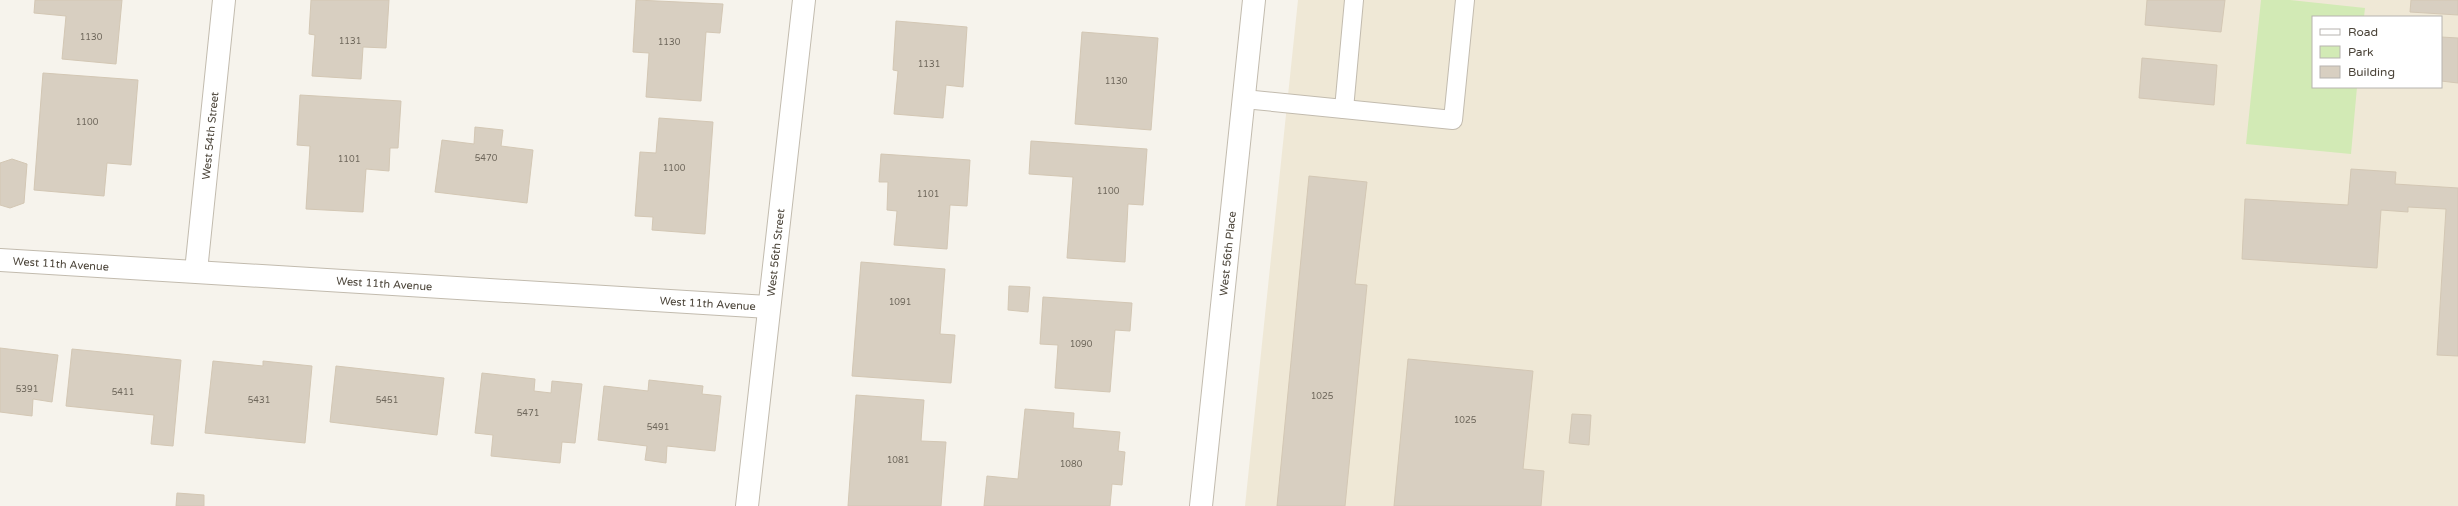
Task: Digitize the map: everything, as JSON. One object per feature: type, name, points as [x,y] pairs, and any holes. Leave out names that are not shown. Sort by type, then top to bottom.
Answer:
[{"type":"street","name":"West 54th Street","points":[[196,271],[224,0]]},
{"type":"street","name":"West 56th Street","points":[[748,506],[768,307],[804,0]]},
{"type":"street","name":"West 56th Place","points":[[1202,506],[1254,0]]},
{"type":"street","name":"West 11th Avenue","points":[[0,260],[768,307]]},
{"type":"lane","points":[[1344,109],[1354,0]]},
{"type":"lane","points":[[1244,99],[1453,120],[1465,0]]},
{"type":"shaded area","points":[[1298,0],[2458,0],[2458,506],[1245,506]]},
{"type":"green space","points":[[2261,0],[2290,0],[2365,8],[2364,16],[2312,16],[2312,88],[2357,88],[2351,154],[2246,144]]},
{"type":"building","points":[[35,0],[122,0],[116,64],[62,59],[66,16],[34,13]]},
{"type":"building","points":[[311,0],[389,0],[386,48],[363,47],[361,79],[312,76],[315,35],[309,34]]},
{"type":"building","points":[[636,0],[723,4],[720,33],[706,32],[701,101],[646,97],[649,53],[633,52]]},
{"type":"building","points":[[2147,0],[2225,0],[2221,32],[2145,25]]},
{"type":"building","points":[[2411,0],[2458,0],[2458,15],[2410,12]]},
{"type":"building","points":[[896,21],[967,27],[963,87],[946,85],[943,118],[894,114],[898,71],[893,70]]},
{"type":"building","points":[[1082,32],[1158,38],[1151,130],[1075,124]]},
{"type":"building","points":[[2442,37],[2458,38],[2458,83],[2442,81]]},
{"type":"building","points":[[2142,58],[2217,65],[2214,105],[2139,98]]},
{"type":"building","points":[[43,73],[138,80],[131,165],[107,163],[104,196],[34,190]]},
{"type":"building","points":[[300,95],[401,101],[398,148],[390,148],[389,171],[366,169],[363,212],[306,209],[310,146],[297,145]]},
{"type":"building","points":[[659,118],[713,122],[705,234],[652,230],[653,217],[635,216],[640,152],[656,153]]},
{"type":"building","points":[[475,127],[503,130],[501,146],[533,150],[527,203],[435,192],[442,140],[474,144]]},
{"type":"building","points":[[1031,141],[1147,149],[1143,205],[1128,204],[1125,262],[1067,258],[1073,177],[1029,174]]},
{"type":"building","points":[[881,154],[970,160],[967,206],[950,205],[947,249],[894,245],[897,211],[887,210],[888,182],[879,182]]},
{"type":"building","points":[[12,159],[27,164],[24,203],[10,208],[0,205],[0,163]]},
{"type":"building","points":[[2351,169],[2396,172],[2395,184],[2458,188],[2458,356],[2437,355],[2446,209],[2408,207],[2408,212],[2381,210],[2377,268],[2242,259],[2245,199],[2348,205]]},
{"type":"building","points":[[1309,176],[1367,182],[1355,284],[1367,285],[1345,506],[1277,506]]},
{"type":"building","points":[[861,262],[945,269],[940,334],[955,335],[951,383],[852,376]]},
{"type":"building","points":[[1009,286],[1030,287],[1028,312],[1008,310]]},
{"type":"building","points":[[1043,297],[1132,303],[1130,331],[1115,330],[1110,392],[1055,388],[1058,345],[1040,344]]},
{"type":"building","points":[[0,348],[58,355],[52,402],[33,399],[32,416],[0,412]]},
{"type":"building","points":[[72,349],[181,360],[173,446],[151,444],[154,415],[66,406]]},
{"type":"building","points":[[1408,359],[1533,371],[1523,469],[1544,471],[1541,506],[1394,506]]},
{"type":"building","points":[[213,361],[263,366],[263,361],[312,366],[305,443],[205,433]]},
{"type":"building","points":[[336,366],[444,378],[437,435],[330,422]]},
{"type":"building","points":[[482,373],[535,379],[534,391],[551,393],[552,381],[582,384],[575,443],[562,442],[560,463],[491,456],[493,435],[475,433]]},
{"type":"building","points":[[649,380],[703,386],[702,394],[721,396],[715,451],[667,446],[666,463],[645,460],[647,446],[598,440],[604,386],[648,391]]},
{"type":"building","points":[[856,395],[924,400],[921,441],[946,442],[941,506],[848,506]]},
{"type":"building","points":[[1025,409],[1074,413],[1073,428],[1120,432],[1118,451],[1125,452],[1122,485],[1112,484],[1110,506],[984,506],[987,476],[1018,479]]},
{"type":"building","points":[[1572,414],[1591,415],[1589,445],[1569,443]]},
{"type":"building","points":[[177,493],[204,495],[204,506],[176,506]]}]
